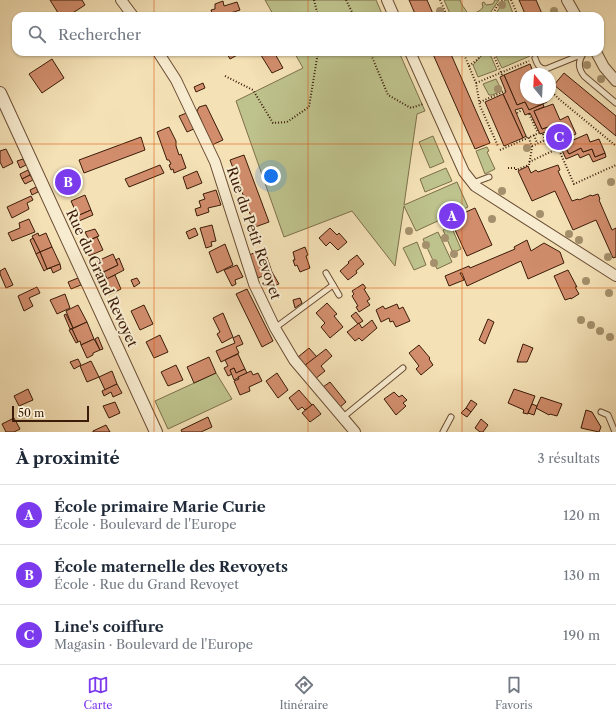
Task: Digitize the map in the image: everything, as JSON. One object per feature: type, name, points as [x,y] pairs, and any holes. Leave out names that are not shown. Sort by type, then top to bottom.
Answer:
[{"type":"street","points":[[121,0],[130,12]]},
{"type":"street","points":[[387,0],[392,12]]},
{"type":"street","points":[[568,0],[574,12]]},
{"type":"street","name":"Rue du Petit Revoyet","points":[[161,56],[176,80],[215,162],[254,284],[275,328],[294,360],[355,432]]},
{"type":"street","points":[[412,56],[464,172],[475,186],[513,207],[590,254],[616,276]]},
{"type":"street","points":[[598,56],[604,67],[616,81]]},
{"type":"street","name":"Rue du Grand Revoyet","points":[[0,93],[156,432]]},
{"type":"lane","points":[[535,58],[539,66],[542,69],[546,69],[578,56]]},
{"type":"lane","points":[[583,56],[580,60],[579,65],[581,72],[616,103]]},
{"type":"lane","points":[[473,183],[489,176]]},
{"type":"lane","points":[[326,273],[339,295]]},
{"type":"lane","points":[[275,328],[333,284]]},
{"type":"lane","points":[[342,418],[403,368]]},
{"type":"lane","points":[[601,412],[608,415],[615,432]]},
{"type":"lane","points":[[444,432],[451,416]]},
{"type":"path","points":[[314,0],[317,12]]},
{"type":"path","points":[[346,0],[352,12]]},
{"type":"path","points":[[440,0],[445,12]]},
{"type":"path","points":[[494,12],[503,0]]},
{"type":"path","points":[[511,0],[516,12]]},
{"type":"path","points":[[225,76],[253,90],[273,123],[286,122],[309,107],[317,56]]},
{"type":"path","points":[[372,56],[388,95],[411,108],[432,101]]},
{"type":"path","points":[[465,56],[476,83],[480,102],[498,146]]},
{"type":"path","points":[[469,66],[479,56]]},
{"type":"path","points":[[494,56],[502,75]]},
{"type":"path","points":[[476,83],[535,58]]},
{"type":"path","points":[[480,102],[505,91]]},
{"type":"path","points":[[556,96],[616,146]]},
{"type":"path","points":[[500,150],[538,134],[529,114]]},
{"type":"path","points":[[543,134],[545,140],[558,149],[574,184],[616,165]]},
{"type":"path","points":[[534,136],[537,143]]},
{"type":"path","points":[[527,138],[532,146],[529,162]]},
{"type":"path","points":[[532,146],[545,140]]},
{"type":"path","points":[[508,168],[516,168],[516,170],[529,164],[529,162],[558,149]]},
{"type":"green space","points":[[265,0],[376,0],[381,12],[272,12]]},
{"type":"green space","points":[[444,0],[460,0],[467,12],[449,12]]},
{"type":"green space","points":[[495,0],[499,0],[491,12],[476,12],[483,7],[482,3],[484,2],[486,5],[493,4]]},
{"type":"green space","points":[[505,0],[508,0],[512,12],[497,12]]},
{"type":"green space","points":[[296,56],[401,56],[425,111],[417,114],[404,205],[457,182],[468,207],[416,231],[404,206],[395,266],[352,211],[284,237],[236,101],[303,68]]},
{"type":"green space","points":[[481,56],[491,56],[497,70],[478,77],[473,65]]},
{"type":"green space","points":[[496,56],[530,56],[502,68]]},
{"type":"green space","points":[[496,79],[502,91],[489,95],[483,84]]},
{"type":"green space","points":[[433,136],[444,162],[430,168],[419,142]]},
{"type":"green space","points":[[487,147],[489,151],[487,152],[495,169],[485,174],[476,151]]},
{"type":"green space","points":[[446,168],[452,181],[425,192],[420,179]]},
{"type":"green space","points":[[451,226],[461,249],[453,253],[443,230]]},
{"type":"green space","points":[[438,232],[452,262],[437,269],[423,239]]},
{"type":"green space","points":[[417,242],[426,265],[414,270],[403,248]]},
{"type":"green space","points":[[216,373],[232,399],[168,429],[155,401]]},
{"type":"building","points":[[50,0],[82,0],[85,5],[74,12],[58,12]]},
{"type":"building","points":[[409,0],[427,0],[432,12],[414,12]]},
{"type":"building","points":[[519,0],[536,0],[541,12],[524,12]]},
{"type":"building","points":[[223,1],[224,6],[237,2],[240,10],[234,12],[212,12],[211,10],[215,9],[215,4]]},
{"type":"building","points":[[228,56],[236,56],[230,59]]},
{"type":"building","points":[[261,56],[276,56],[283,68],[272,73]]},
{"type":"building","points":[[434,56],[452,56],[490,143],[475,149]]},
{"type":"building","points":[[52,59],[64,78],[42,93],[29,74]]},
{"type":"building","points":[[530,64],[532,68],[521,68]]},
{"type":"building","points":[[520,68],[520,104],[517,105],[504,75]]},
{"type":"building","points":[[564,73],[616,116],[616,136],[556,87],[556,83]]},
{"type":"building","points":[[504,75],[517,105],[526,104],[529,110],[543,104],[544,107],[534,111],[542,129],[551,126],[558,142],[572,136],[574,140],[564,144],[569,154],[581,148],[583,152],[592,149],[595,157],[605,153],[606,157],[593,162],[589,154],[580,158],[578,154],[566,159],[560,146],[556,148],[549,131],[540,134],[530,113],[525,115],[522,108],[515,110],[526,136],[523,138],[503,94],[506,92],[500,77]]},
{"type":"building","points":[[203,83],[205,88],[196,92],[194,87]]},
{"type":"building","points":[[503,94],[523,138],[504,146],[485,102]]},
{"type":"building","points":[[526,104],[542,104],[529,110]]},
{"type":"building","points":[[553,104],[560,120],[568,116],[576,134],[558,142],[551,126],[542,129],[534,111]]},
{"type":"building","points":[[206,105],[223,140],[212,145],[197,111],[199,107]]},
{"type":"building","points":[[189,112],[196,128],[187,132],[179,116]]},
{"type":"building","points":[[169,127],[176,141],[179,155],[181,154],[186,168],[174,173],[173,169],[171,170],[169,165],[171,164],[169,160],[167,160],[157,132]]},
{"type":"building","points":[[587,134],[590,142],[599,139],[605,153],[595,157],[592,149],[583,152],[581,148],[569,154],[564,144]]},
{"type":"building","points":[[141,137],[145,150],[84,173],[79,160]]},
{"type":"building","points":[[6,149],[13,163],[3,168],[0,162],[0,151]]},
{"type":"building","points":[[244,155],[269,222],[255,227],[230,160]]},
{"type":"building","points":[[23,159],[26,165],[20,168],[17,161]]},
{"type":"building","points":[[160,165],[164,173],[129,187],[125,179]]},
{"type":"building","points":[[558,165],[560,170],[558,171],[572,201],[598,194],[599,200],[612,230],[616,228],[616,257],[613,258],[596,220],[573,230],[555,191],[532,201],[518,171],[528,166],[531,173],[536,170],[538,172]]},
{"type":"building","points":[[70,169],[78,189],[66,194],[58,175]]},
{"type":"building","points":[[28,170],[30,175],[22,179],[20,174]]},
{"type":"building","points":[[197,171],[202,183],[187,189],[183,177]]},
{"type":"building","points":[[30,175],[33,180],[25,184],[22,179]]},
{"type":"building","points":[[36,187],[38,192],[32,195],[30,190]]},
{"type":"building","points":[[216,190],[221,205],[208,208],[209,212],[197,216],[195,209],[201,207],[199,201],[205,199],[203,194]]},
{"type":"building","points":[[85,195],[91,210],[75,217],[73,210],[75,210],[71,201]]},
{"type":"building","points":[[31,196],[33,200],[27,203],[29,209],[12,218],[7,207]]},
{"type":"building","points":[[475,208],[492,245],[467,256],[450,219]]},
{"type":"building","points":[[91,210],[93,215],[79,221],[77,216]]},
{"type":"building","points":[[29,219],[35,232],[12,241],[8,233],[20,228],[19,223]]},
{"type":"building","points":[[212,225],[216,241],[211,242],[212,246],[206,248],[200,228]]},
{"type":"building","points":[[195,228],[198,235],[189,239],[186,232]]},
{"type":"building","points":[[330,228],[337,235],[339,233],[347,242],[338,250],[330,242],[326,246],[319,238]]},
{"type":"building","points":[[95,229],[99,236],[89,240],[85,232]]},
{"type":"building","points":[[38,233],[39,236],[46,233],[52,247],[40,252],[32,236]]},
{"type":"building","points":[[97,237],[103,250],[89,256],[83,243]]},
{"type":"building","points":[[33,238],[40,252],[36,254],[30,240]]},
{"type":"building","points":[[527,240],[531,251],[544,243],[560,252],[564,263],[528,279],[521,261],[467,286],[462,273],[460,273],[464,280],[449,286],[445,276],[469,266],[470,268],[515,249],[514,247]]},
{"type":"building","points":[[225,244],[233,265],[217,273],[209,252]]},
{"type":"building","points":[[52,247],[60,264],[47,269],[40,252]]},
{"type":"building","points":[[305,247],[310,268],[300,272],[297,265],[295,266],[293,252]]},
{"type":"building","points":[[264,249],[272,272],[279,284],[272,287],[265,275],[258,278],[249,255]]},
{"type":"building","points":[[40,252],[47,269],[44,271],[36,254]]},
{"type":"building","points":[[113,254],[118,265],[99,274],[93,263]]},
{"type":"building","points":[[357,255],[364,264],[356,271],[357,273],[348,280],[340,271]]},
{"type":"building","points":[[119,258],[124,270],[107,279],[104,272],[118,265],[116,260]]},
{"type":"building","points":[[60,264],[61,269],[53,273],[51,268],[47,269]]},
{"type":"building","points":[[237,265],[243,277],[235,280],[236,284],[232,286],[224,270]]},
{"type":"building","points":[[5,268],[13,285],[6,288],[0,274],[0,271]]},
{"type":"building","points":[[568,270],[579,294],[571,299],[565,300],[554,276]]},
{"type":"building","points":[[115,275],[121,289],[109,295],[102,281]]},
{"type":"building","points":[[78,278],[81,285],[71,289],[68,282]]},
{"type":"building","points":[[137,278],[140,283],[134,287],[131,280]]},
{"type":"building","points":[[363,284],[366,288],[364,289],[370,299],[367,301],[370,305],[359,312],[356,307],[358,306],[352,296],[354,294],[352,291]]},
{"type":"building","points":[[37,287],[40,293],[29,298],[33,306],[24,311],[18,296]]},
{"type":"building","points":[[247,289],[273,341],[262,347],[236,294]]},
{"type":"building","points":[[65,294],[70,308],[57,314],[50,300]]},
{"type":"building","points":[[300,298],[302,303],[295,308],[293,300]]},
{"type":"building","points":[[327,303],[337,314],[334,316],[343,327],[330,338],[321,327],[325,323],[316,313]]},
{"type":"building","points":[[397,304],[399,309],[403,307],[410,321],[396,327],[393,321],[390,322],[389,318],[381,322],[376,310],[383,306],[385,309]]},
{"type":"building","points":[[78,305],[87,322],[73,328],[66,311]]},
{"type":"building","points":[[144,305],[153,324],[140,330],[131,311]]},
{"type":"building","points":[[356,312],[363,321],[358,324],[351,316]]},
{"type":"building","points":[[223,313],[233,337],[222,343],[217,334],[220,332],[213,318]]},
{"type":"building","points":[[66,314],[73,328],[70,329],[64,315]]},
{"type":"building","points":[[488,319],[494,322],[485,344],[479,340]]},
{"type":"building","points":[[372,320],[377,328],[362,341],[359,338],[355,341],[347,332],[359,323],[362,328]]},
{"type":"building","points":[[87,322],[94,339],[81,345],[72,329]]},
{"type":"building","points":[[72,329],[78,342],[76,343],[69,330]]},
{"type":"building","points":[[160,335],[168,352],[154,358],[146,342]]},
{"type":"building","points":[[239,335],[243,344],[236,347],[239,353],[221,362],[216,351],[235,343],[233,338]]},
{"type":"building","points":[[98,337],[103,349],[100,350],[95,339]]},
{"type":"building","points":[[94,339],[100,350],[87,358],[81,345]]},
{"type":"building","points":[[523,344],[533,348],[527,362],[517,362]]},
{"type":"building","points":[[419,345],[430,358],[429,359],[433,365],[421,375],[416,369],[419,366],[409,353]]},
{"type":"building","points":[[309,348],[317,357],[304,366],[298,357]]},
{"type":"building","points":[[326,349],[332,356],[321,366],[325,371],[315,379],[304,366]]},
{"type":"building","points":[[238,354],[245,369],[236,373],[234,368],[230,370],[232,374],[228,376],[224,368],[228,366],[225,360]]},
{"type":"building","points":[[209,357],[216,373],[194,383],[187,367]]},
{"type":"building","points":[[78,359],[81,365],[74,369],[70,362]]},
{"type":"building","points":[[91,361],[99,377],[87,382],[80,366]]},
{"type":"building","points":[[176,365],[183,380],[168,386],[161,372]]},
{"type":"building","points":[[234,368],[236,373],[245,369],[247,373],[234,380],[230,370]]},
{"type":"building","points":[[112,371],[117,384],[105,390],[99,377]]},
{"type":"building","points":[[251,371],[253,375],[258,373],[262,381],[249,387],[250,391],[240,395],[234,381],[239,379],[238,377]]},
{"type":"building","points":[[277,373],[288,390],[278,398],[266,381]]},
{"type":"building","points":[[330,382],[346,402],[339,408],[323,387]]},
{"type":"building","points":[[117,384],[122,393],[113,397],[111,392],[104,396],[102,391]]},
{"type":"building","points":[[28,389],[33,400],[19,406],[14,396]]},
{"type":"building","points":[[514,389],[535,396],[528,414],[523,413],[524,410],[508,403]]},
{"type":"building","points":[[299,390],[312,405],[305,410],[302,407],[298,410],[289,398]]},
{"type":"building","points":[[394,392],[399,397],[402,395],[407,400],[403,403],[406,406],[396,415],[384,399]]},
{"type":"building","points":[[541,397],[562,404],[557,416],[549,415],[536,408]]},
{"type":"building","points":[[471,400],[477,404],[471,412],[466,408]]},
{"type":"building","points":[[115,402],[120,413],[109,418],[103,406]]},
{"type":"building","points":[[313,404],[321,414],[310,422],[302,413]]},
{"type":"building","points":[[532,404],[537,406],[534,415],[528,413]]},
{"type":"building","points":[[466,408],[471,412],[467,417],[461,413]]},
{"type":"building","points":[[586,410],[592,412],[601,427],[599,432],[581,428]]},
{"type":"building","points":[[208,417],[212,427],[201,432],[182,432],[181,430]]},
{"type":"building","points":[[14,418],[20,429],[14,432],[6,432],[2,424]]},
{"type":"building","points":[[481,419],[488,425],[483,432],[480,432],[475,428]]},
{"type":"building","points":[[106,425],[110,432],[93,432],[93,431]]},
{"type":"place","name":"Line's coiffure","points":[[559,137]]},
{"type":"place","name":"École maternelle des Revoyets","points":[[68,182]]},
{"type":"place","name":"École primaire Marie Curie","points":[[452,216]]}]
